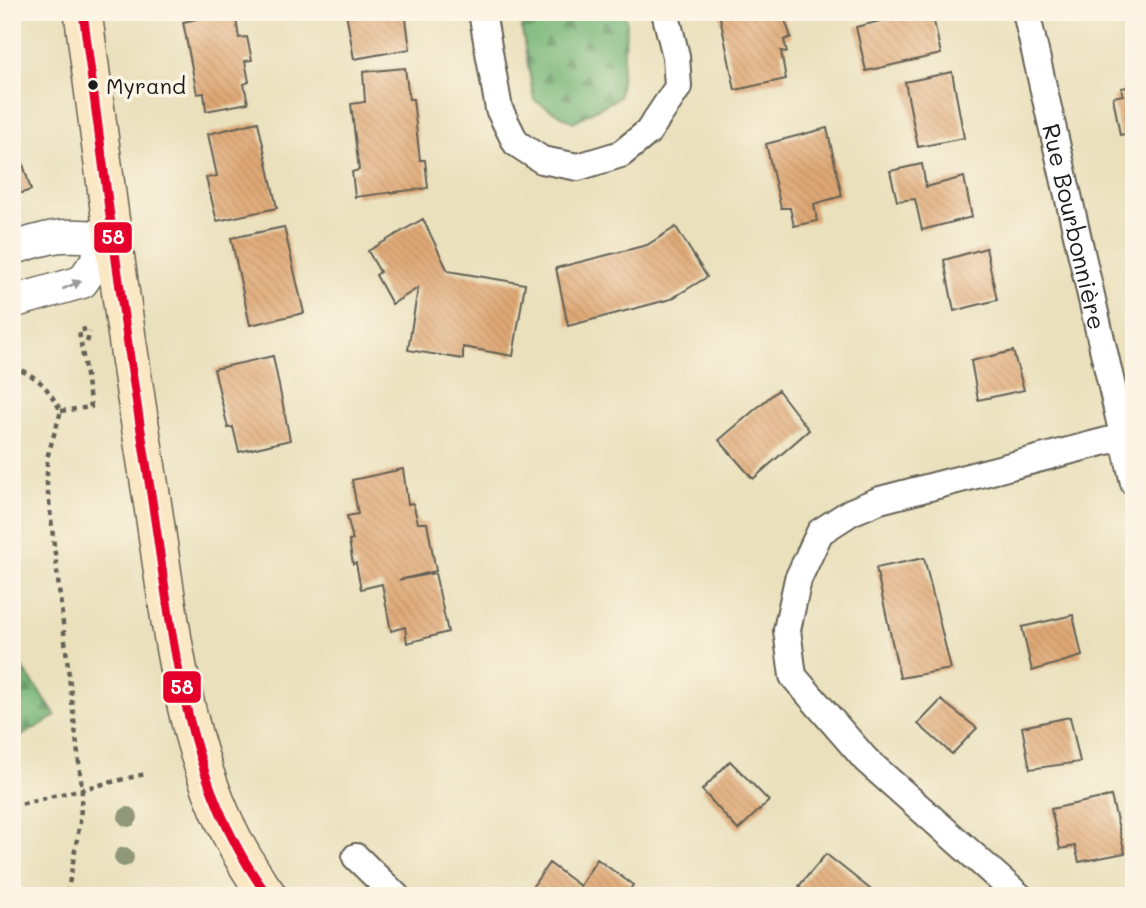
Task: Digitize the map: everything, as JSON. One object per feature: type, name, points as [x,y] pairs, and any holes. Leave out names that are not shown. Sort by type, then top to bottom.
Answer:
[{"type":"main road","points":[[83,12],[112,239],[187,713],[214,800],[234,843],[268,896]]},
{"type":"street","points":[[482,12],[499,109],[516,143],[542,160],[578,167],[621,154],[648,132],[678,87],[676,56],[665,12]]},
{"type":"street","name":"Rue Bourbonnière","points":[[1026,12],[1134,483]]},
{"type":"street","points":[[12,249],[51,235],[76,234],[112,239],[82,282],[12,302]]},
{"type":"street","points":[[1019,896],[866,760],[793,677],[787,629],[798,579],[820,532],[850,512],[880,500],[1122,437]]},
{"type":"street","points":[[356,857],[396,896]]},
{"type":"path","points":[[61,411],[91,407],[79,331],[86,329]]},
{"type":"path","points":[[12,367],[34,374],[61,411],[47,458],[47,484],[82,789],[80,822],[67,896]]},
{"type":"path","points":[[12,806],[145,774]]},
{"type":"green space","points":[[519,12],[624,12],[627,23],[619,97],[573,122],[534,100]]},
{"type":"green space","points":[[12,653],[56,716],[12,741]]},
{"type":"building","points":[[235,12],[239,38],[247,37],[252,60],[245,61],[249,82],[244,84],[248,103],[206,111],[204,93],[197,94],[183,22]]},
{"type":"building","points":[[346,12],[405,12],[410,49],[354,59]]},
{"type":"building","points":[[719,12],[782,12],[791,37],[784,40],[787,52],[781,51],[786,79],[735,90]]},
{"type":"building","points":[[917,12],[932,12],[941,54],[866,71],[856,27]]},
{"type":"building","points":[[405,68],[409,99],[413,99],[420,160],[425,160],[428,188],[355,197],[352,172],[359,170],[351,104],[365,102],[363,72]]},
{"type":"building","points":[[952,72],[964,138],[918,147],[905,82]]},
{"type":"building","points":[[1134,86],[1134,132],[1120,135],[1113,97],[1123,95],[1121,88]]},
{"type":"building","points":[[258,122],[277,208],[217,221],[206,178],[217,176],[208,134]]},
{"type":"building","points":[[12,128],[31,190],[12,196]]},
{"type":"building","points":[[827,128],[842,196],[814,204],[817,221],[794,226],[790,208],[781,208],[766,144]]},
{"type":"building","points":[[922,164],[926,187],[964,177],[972,217],[922,230],[915,199],[897,201],[890,171]]},
{"type":"building","points":[[423,219],[448,271],[525,284],[513,356],[463,347],[463,359],[408,350],[418,288],[392,304],[376,275],[380,272],[368,251]]},
{"type":"building","points":[[284,227],[304,313],[250,325],[231,238]]},
{"type":"building","points":[[676,227],[707,277],[671,299],[568,326],[556,268],[647,245]]},
{"type":"building","points":[[986,248],[997,300],[954,311],[944,260]]},
{"type":"building","points":[[1013,351],[1024,390],[978,400],[971,361]]},
{"type":"building","points":[[273,356],[290,440],[239,452],[233,427],[228,428],[214,369]]},
{"type":"building","points":[[778,390],[809,430],[753,479],[719,440]]},
{"type":"building","points":[[403,469],[408,504],[413,503],[418,523],[427,523],[436,571],[399,580],[435,573],[448,632],[407,643],[405,627],[391,631],[382,584],[361,589],[356,563],[353,564],[349,541],[353,540],[347,516],[358,514],[352,480]]},
{"type":"building","points":[[924,558],[951,669],[900,678],[876,568]]},
{"type":"building","points":[[1073,615],[1082,656],[1032,671],[1022,627]]},
{"type":"building","points":[[941,700],[977,728],[952,754],[918,724]]},
{"type":"building","points":[[1070,717],[1080,762],[1030,769],[1022,727]]},
{"type":"building","points":[[730,761],[769,801],[738,830],[702,790]]},
{"type":"building","points":[[1111,796],[1125,853],[1079,862],[1075,846],[1060,849],[1051,809]]},
{"type":"building","points":[[826,854],[875,893],[873,896],[809,896],[799,886]]},
{"type":"building","points":[[597,859],[633,885],[626,896],[526,896],[549,863],[580,886]]},
{"type":"transit line","name":"58","points":[[83,12],[132,374],[175,651],[199,754],[217,804],[239,851],[268,896]]},
{"type":"place","name":"Myrand","points":[[93,85]]}]
